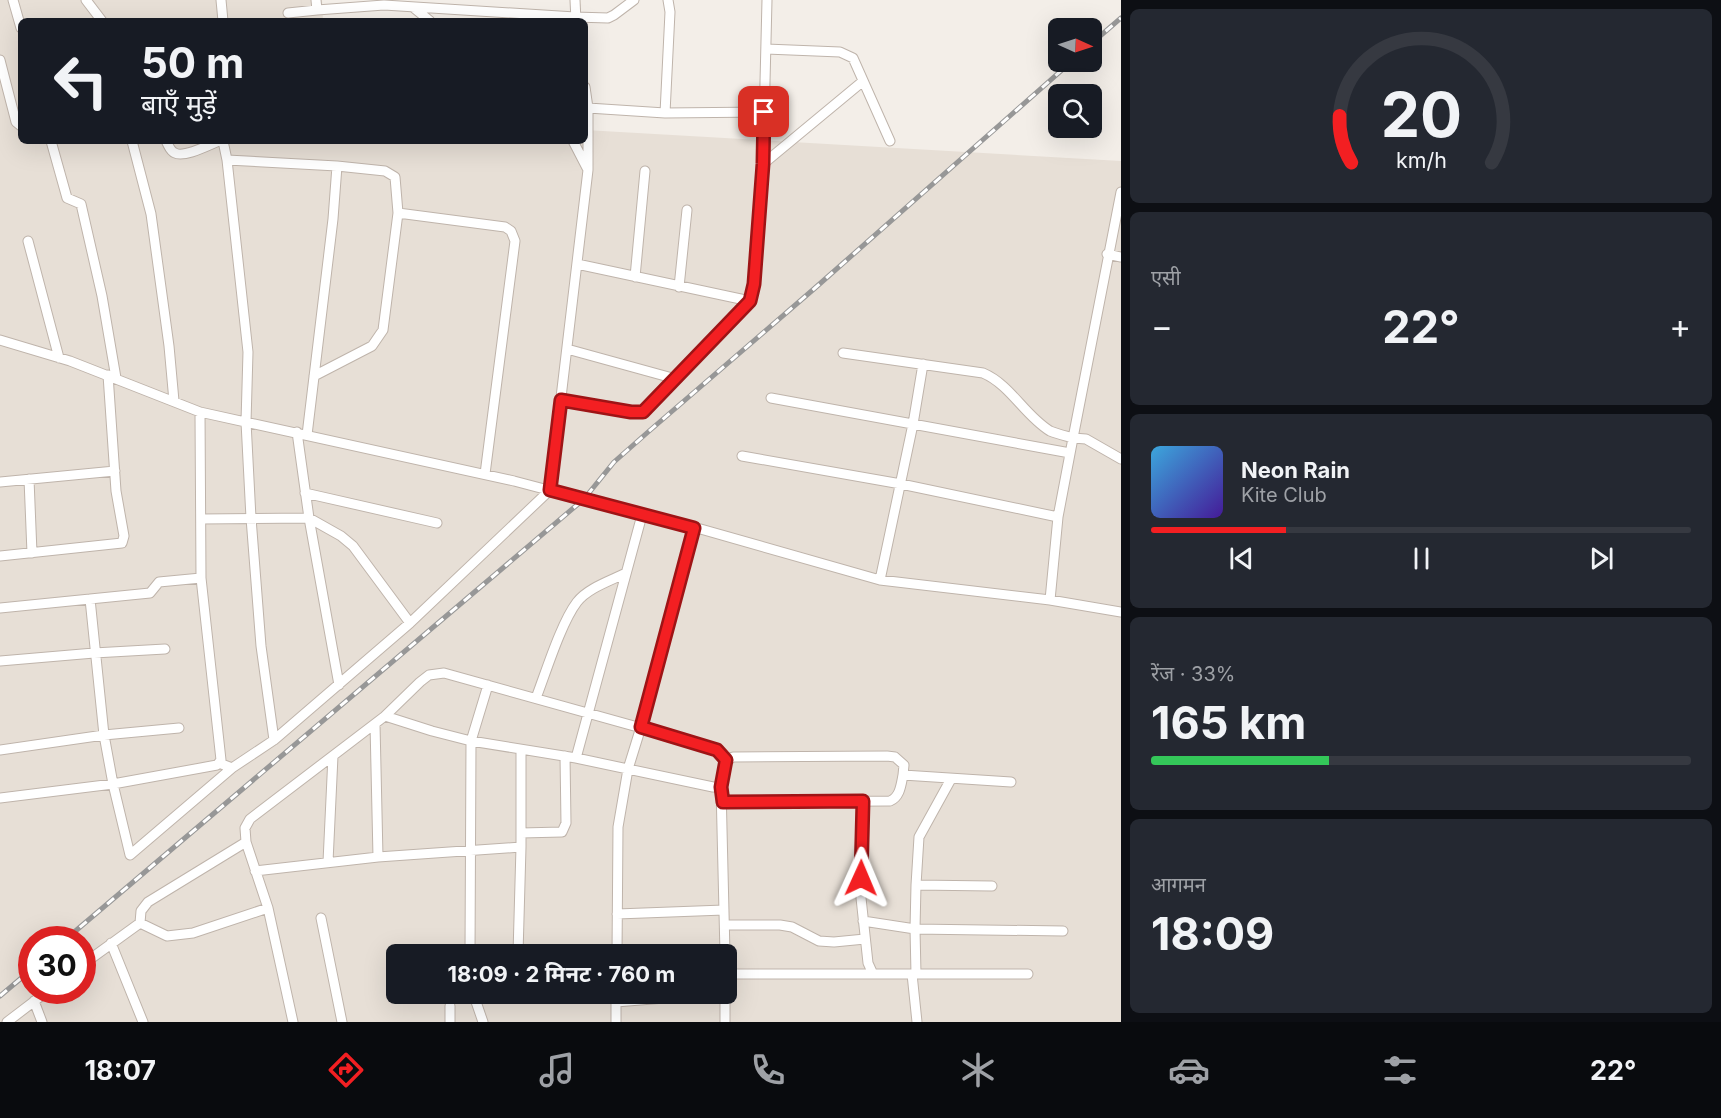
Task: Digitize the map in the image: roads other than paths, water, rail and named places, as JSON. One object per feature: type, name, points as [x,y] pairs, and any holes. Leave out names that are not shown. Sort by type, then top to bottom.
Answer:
[{"type":"street","points":[[13,0],[18,18]]},
{"type":"street","points":[[86,0],[100,18]]},
{"type":"street","points":[[220,0],[223,18]]},
{"type":"street","points":[[316,0],[317,10]]},
{"type":"street","points":[[575,0],[576,18]]},
{"type":"street","points":[[588,19],[608,18],[634,0]]},
{"type":"street","points":[[665,113],[670,12],[668,0]]},
{"type":"street","points":[[561,400],[643,412],[750,301],[754,284],[763,164],[767,0]]},
{"type":"street","points":[[288,13],[384,5],[561,18]]},
{"type":"street","points":[[414,8],[426,18]]},
{"type":"street","points":[[766,49],[845,53],[853,58],[890,141]]},
{"type":"street","points":[[0,60],[18,124]]},
{"type":"street","points":[[763,164],[862,82]]},
{"type":"street","points":[[90,599],[104,735],[130,855],[232,768],[274,740],[339,686],[410,623],[550,490],[588,170],[588,108],[665,113],[764,112]]},
{"type":"street","points":[[0,556],[122,543],[123,536],[115,471],[112,377],[102,296],[81,204],[67,198],[52,144]]},
{"type":"street","points":[[133,144],[151,214],[174,401]]},
{"type":"street","points":[[168,144],[171,151],[177,155],[213,144]]},
{"type":"street","points":[[222,144],[227,160],[248,352],[246,422],[251,518],[261,646],[274,740]]},
{"type":"street","points":[[575,144],[588,170]]},
{"type":"street","points":[[227,160],[337,166],[385,171],[394,177],[398,213],[383,330],[372,346],[314,376]]},
{"type":"street","points":[[307,435],[337,166]]},
{"type":"street","points":[[634,277],[645,171]]},
{"type":"street","points":[[1050,600],[1058,517],[1107,254],[1121,192]]},
{"type":"street","points":[[679,287],[687,210]]},
{"type":"street","points":[[398,213],[505,227],[511,231],[515,241],[485,474]]},
{"type":"street","points":[[28,241],[59,358]]},
{"type":"street","points":[[1107,254],[1121,257]]},
{"type":"street","points":[[577,264],[750,301]]},
{"type":"street","points":[[0,340],[112,377],[200,412],[550,490],[880,580],[1050,600],[1121,612]]},
{"type":"street","points":[[567,349],[676,379]]},
{"type":"street","points":[[843,353],[983,373],[993,377],[1051,431],[1072,438],[1086,439],[1121,459]]},
{"type":"street","points":[[880,580],[913,424],[923,364]]},
{"type":"street","points":[[771,398],[1070,453]]},
{"type":"street","points":[[0,798],[113,784],[219,763],[221,756],[201,578],[200,412]]},
{"type":"street","points":[[297,432],[309,518],[339,686]]},
{"type":"street","points":[[742,456],[901,484],[1058,517]]},
{"type":"street","points":[[0,482],[115,471]]},
{"type":"street","points":[[29,479],[32,553]]},
{"type":"street","points":[[305,493],[436,523]]},
{"type":"street","points":[[576,758],[642,515]]},
{"type":"street","points":[[201,519],[309,518],[341,536],[353,546],[410,623]]},
{"type":"street","points":[[617,944],[618,827],[628,769],[694,528]]},
{"type":"street","points":[[536,698],[562,631],[577,602],[589,592],[626,573]]},
{"type":"street","points":[[0,608],[150,593],[159,582],[201,578]]},
{"type":"street","points":[[0,661],[165,649]]},
{"type":"street","points":[[293,1022],[268,908],[246,842],[245,828],[250,819],[385,716],[429,675],[444,673],[641,727],[713,748],[726,760]]},
{"type":"street","points":[[470,944],[471,741],[488,685]]},
{"type":"street","points":[[385,716],[471,741],[576,758],[721,787]]},
{"type":"street","points":[[375,724],[378,857]]},
{"type":"street","points":[[0,750],[104,735],[179,728]]},
{"type":"street","points":[[518,944],[521,750]]},
{"type":"street","points":[[328,862],[333,756]]},
{"type":"street","points":[[521,833],[562,832],[565,829],[565,756]]},
{"type":"street","points":[[723,802],[894,800],[899,794],[904,765],[895,757],[887,756],[733,757],[726,760]]},
{"type":"street","points":[[725,944],[721,787],[726,760]]},
{"type":"street","points":[[219,763],[232,768]]},
{"type":"street","points":[[903,775],[1011,782]]},
{"type":"street","points":[[917,1022],[914,974],[919,837],[951,778]]},
{"type":"street","points":[[863,801],[861,898],[868,963],[873,974]]},
{"type":"street","points":[[140,923],[141,911],[148,902],[246,842]]},
{"type":"street","points":[[255,871],[378,857],[520,847]]},
{"type":"street","points":[[916,885],[992,886]]},
{"type":"street","points":[[140,923],[167,936],[193,933],[268,908]]},
{"type":"street","points":[[617,914],[724,910]]},
{"type":"street","points":[[321,918],[342,1022]]},
{"type":"street","points":[[864,921],[915,930],[1063,931]]},
{"type":"street","points":[[96,954],[140,923]]},
{"type":"street","points":[[724,925],[792,927],[819,941],[865,939]]},
{"type":"street","points":[[111,943],[143,1022]]},
{"type":"street","points":[[737,974],[1028,974]]},
{"type":"street","points":[[7,1022],[30,1004]]},
{"type":"street","points":[[35,1004],[42,1022]]},
{"type":"street","points":[[477,1004],[483,1022]]},
{"type":"street","points":[[616,1004],[616,1022]]},
{"type":"street","points":[[725,1004],[725,1022]]},
{"type":"street","points":[[450,1006],[450,1022]]},
{"type":"railway","points":[[1102,34],[1121,18]]},
{"type":"railway","points":[[81,926],[584,499],[614,462],[1060,72]]},
{"type":"railway","points":[[0,996],[18,981]]}]
